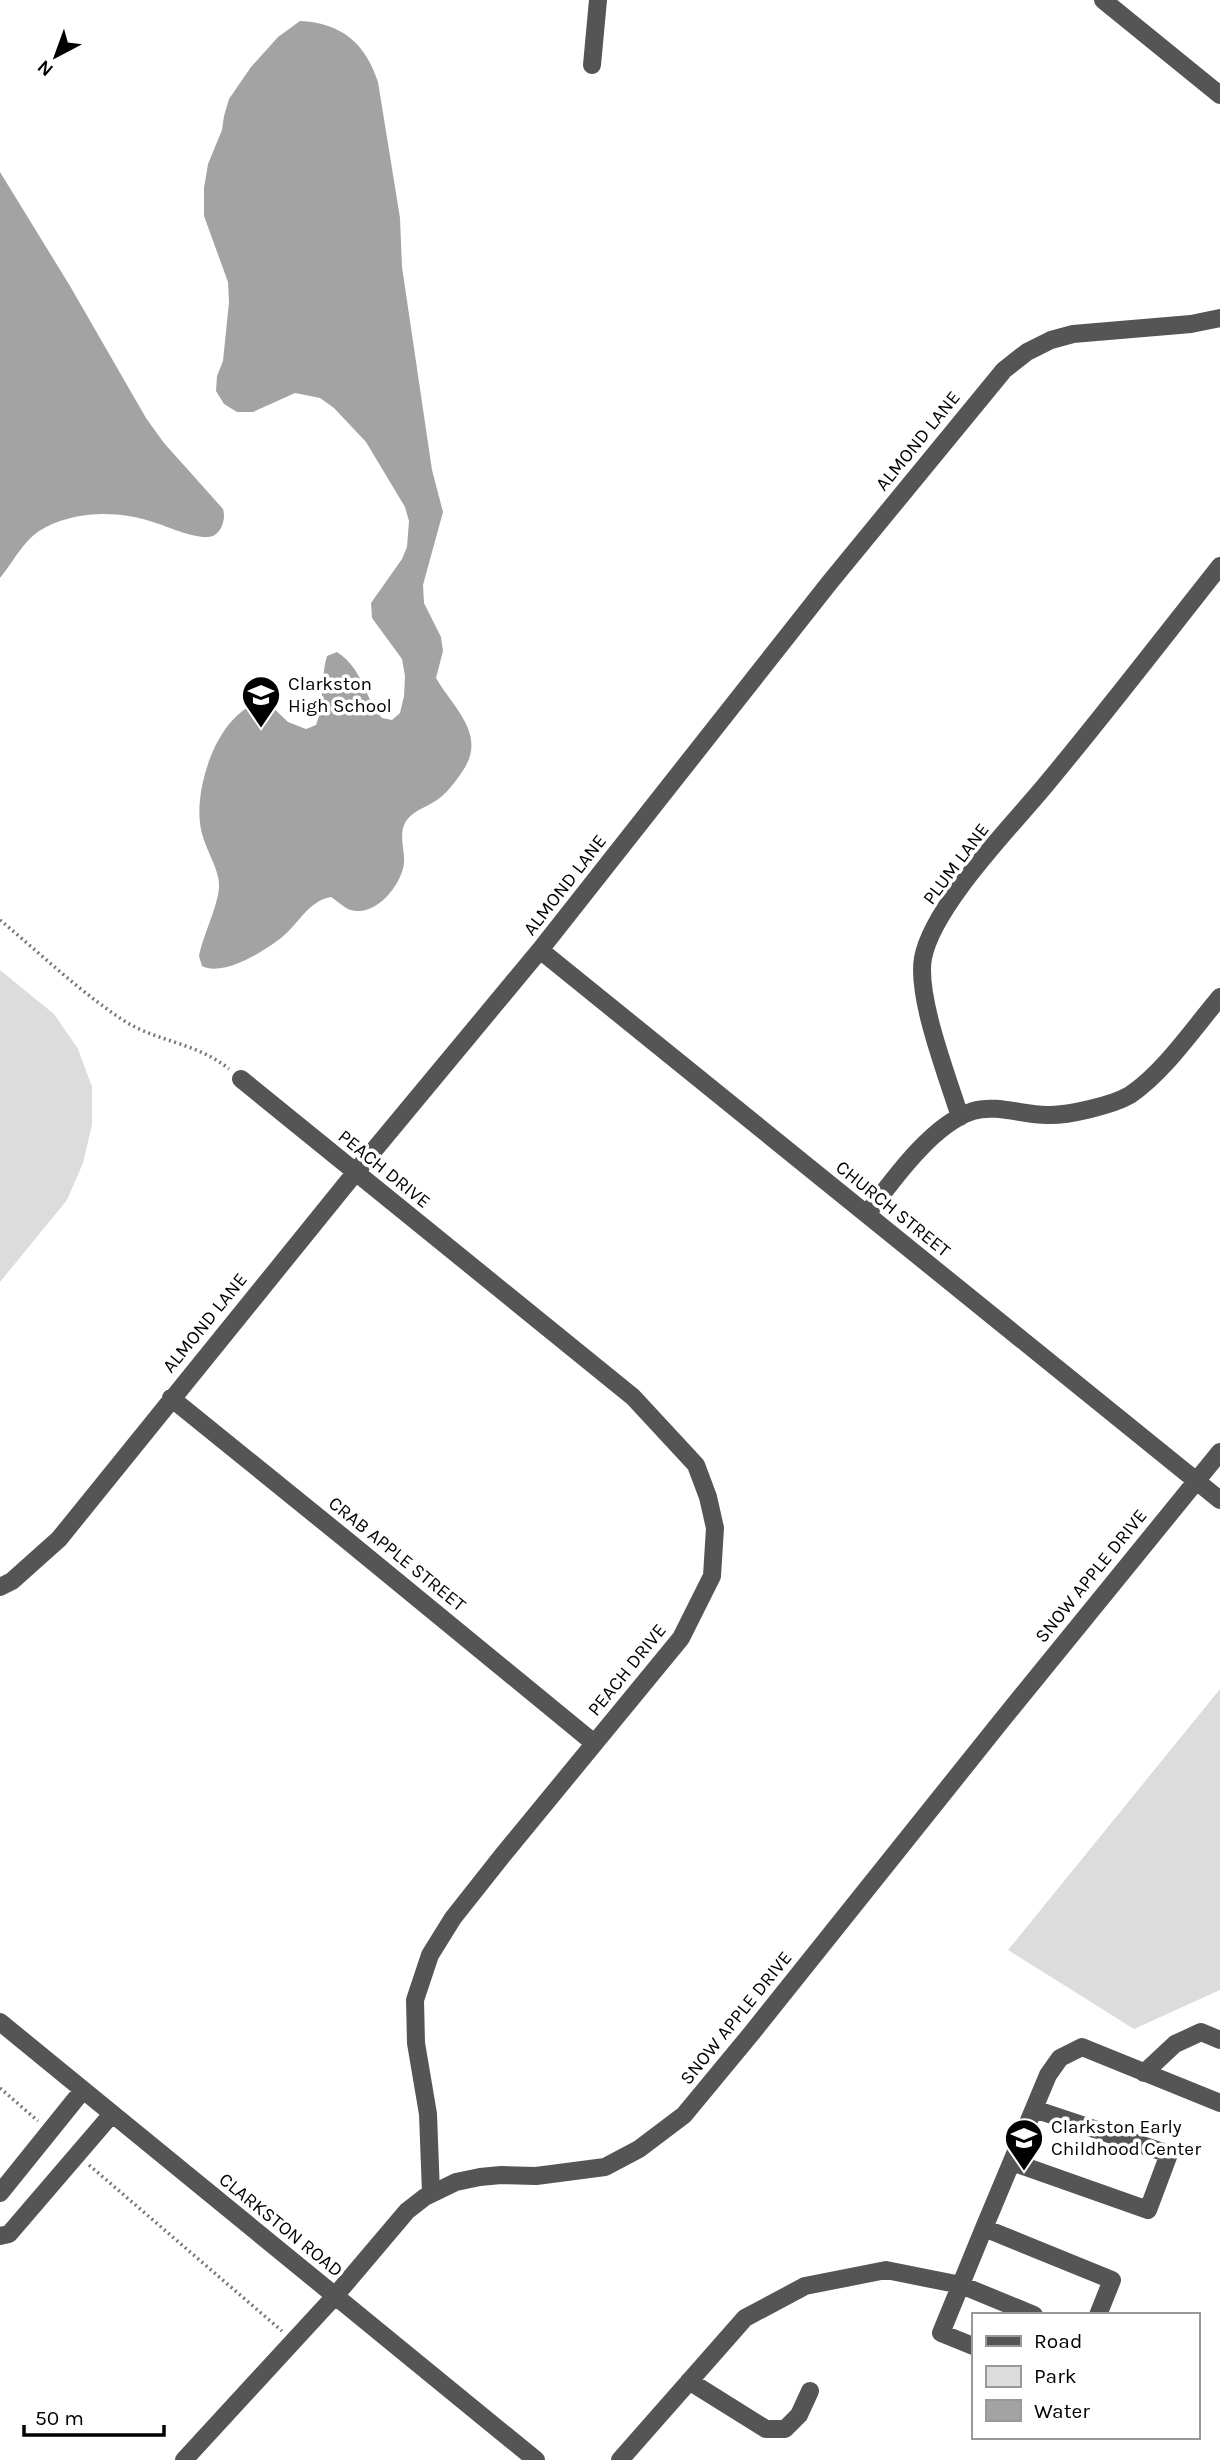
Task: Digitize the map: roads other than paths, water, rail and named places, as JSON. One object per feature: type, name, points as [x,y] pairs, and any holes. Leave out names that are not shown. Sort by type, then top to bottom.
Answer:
[{"type":"street","points":[[592,65],[598,0]]},
{"type":"street","points":[[1103,0],[1220,95]]},
{"type":"street","name":"ALMOND LANE","points":[[0,1587],[12,1581],[59,1539],[171,1398],[540,950],[830,582],[1004,370],[1027,352],[1051,340],[1073,334],[1191,324],[1220,318]]},
{"type":"street","name":"PLUM LANE","points":[[960,1117],[923,990],[922,959],[927,944],[961,886],[1049,782],[1220,566]]},
{"type":"street","name":"CHURCH STREET","points":[[540,950],[1220,1500]]},
{"type":"street","points":[[867,1214],[916,1152],[960,1117],[974,1111],[992,1110],[1048,1115],[1080,1112],[1129,1096],[1169,1060],[1220,996]]},
{"type":"street","name":"PEACH DRIVE","points":[[241,1079],[633,1397],[696,1465],[708,1497],[715,1528],[712,1576],[681,1638],[453,1919],[430,1955],[415,2000],[416,2043],[428,2114],[431,2193]]},
{"type":"street","name":"CRAB APPLE STREET","points":[[171,1398],[594,1743]]},
{"type":"street","name":"SNOW APPLE DRIVE","points":[[184,2460],[335,2296],[407,2211],[431,2193],[456,2182],[480,2177],[536,2176],[605,2167],[639,2149],[684,2115],[1220,1452]]},
{"type":"street","name":"CLARKSTON ROAD","points":[[0,2022],[536,2460]]},
{"type":"street","points":[[1144,2073],[1175,2044],[1202,2032],[1220,2040]]},
{"type":"street","points":[[972,2346],[941,2333],[1048,2075],[1060,2057],[1082,2047],[1220,2104]]},
{"type":"street","points":[[0,2193],[83,2090]]},
{"type":"street","points":[[1012,2162],[1148,2210],[1169,2154],[1034,2109]]},
{"type":"street","points":[[0,2236],[9,2234],[112,2114]]},
{"type":"street","points":[[984,2228],[1112,2280],[1099,2313]]},
{"type":"street","points":[[620,2460],[745,2318],[804,2286],[886,2270],[961,2286],[1029,2313]]},
{"type":"street","points":[[689,2381],[766,2429],[785,2430],[799,2415],[810,2391]]},
{"type":"water","points":[[300,21],[328,26],[350,38],[366,56],[378,82],[400,218],[402,267],[432,470],[443,512],[423,585],[424,603],[441,637],[443,651],[436,678],[466,723],[471,746],[469,759],[450,788],[437,800],[413,813],[406,821],[402,831],[402,872],[392,890],[377,905],[358,911],[348,909],[331,897],[323,899],[310,908],[281,938],[265,949],[232,965],[211,968],[202,966],[199,956],[217,900],[219,884],[201,831],[200,807],[207,768],[224,732],[236,717],[250,706],[266,701],[288,722],[306,729],[316,725],[321,708],[327,656],[337,652],[353,667],[382,718],[392,720],[400,713],[404,696],[402,659],[372,618],[371,603],[402,559],[407,547],[409,521],[405,507],[366,442],[334,408],[320,398],[295,393],[253,412],[237,412],[224,404],[216,391],[217,376],[223,361],[229,302],[228,282],[204,216],[204,188],[208,164],[222,130],[229,99],[251,67],[278,37]]},
{"type":"water","points":[[0,172],[146,418],[164,443],[223,509],[222,524],[213,536],[192,535],[129,516],[87,515],[59,521],[38,532],[20,550],[0,578]]},
{"type":"place","name":"Clarkston High School","points":[[261,729]]},
{"type":"place","name":"Clarkston Early Childhood Center","points":[[1024,2172]]}]
